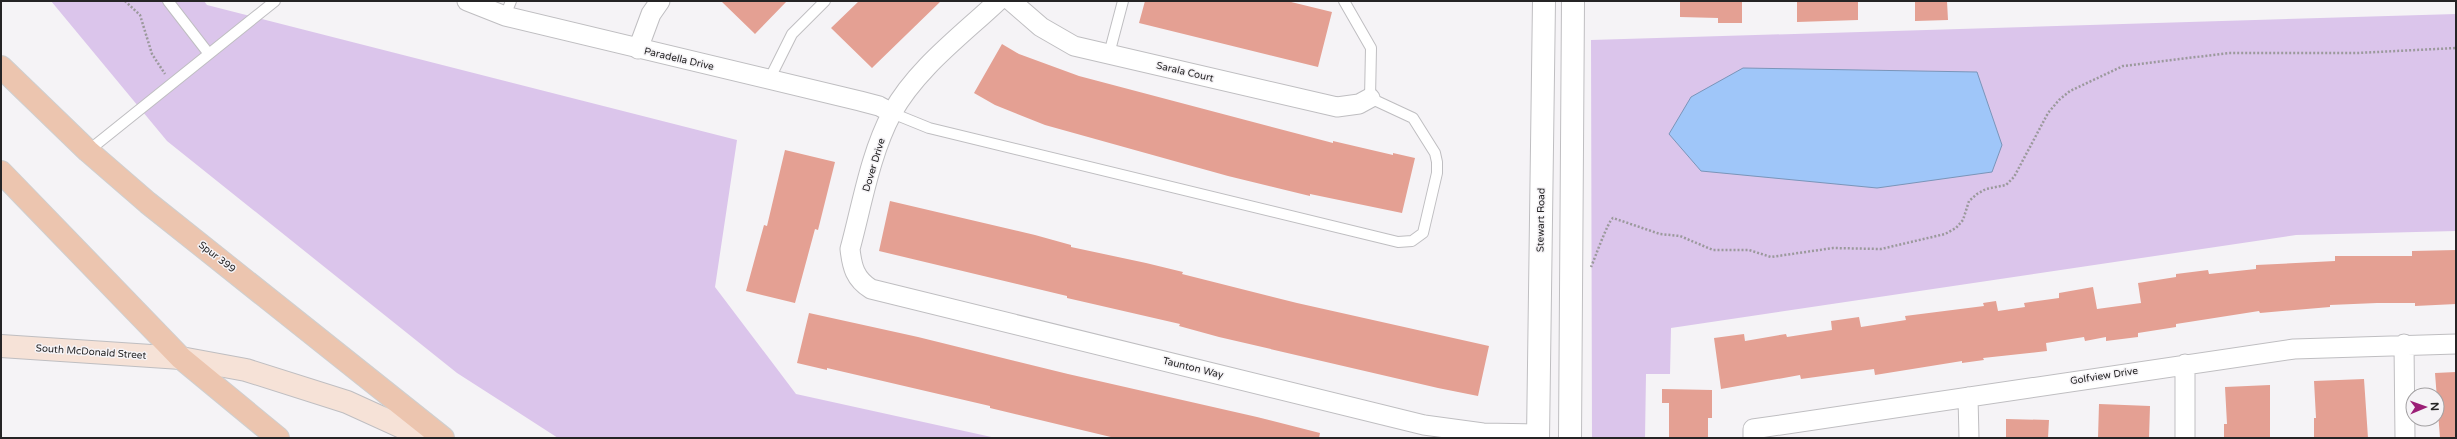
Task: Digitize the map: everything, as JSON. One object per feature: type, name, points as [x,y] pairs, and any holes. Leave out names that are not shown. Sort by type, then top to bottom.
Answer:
[{"type":"main road","name":"Spur 399","points":[[1,67],[88,150],[148,203],[443,438]]},
{"type":"main road","points":[[1,172],[181,358],[278,438]]},
{"type":"main road","name":"South McDonald Street","points":[[1,346],[181,358],[246,370],[347,402],[426,438]]},
{"type":"street","name":"Paradella Drive","points":[[467,1],[508,8],[638,49],[860,100],[878,106],[892,113]]},
{"type":"street","points":[[638,49],[652,14],[660,1]]},
{"type":"street","name":"Dover Drive","points":[[855,275],[850,249],[877,148],[892,113],[923,72],[998,1]]},
{"type":"street","name":"Sarala Court","points":[[1011,1],[1041,27],[1063,41],[1109,54],[1337,107],[1359,104],[1370,98]]},
{"type":"street","name":"Stewart Road","points":[[1538,436],[1544,1]]},
{"type":"street","points":[[1570,438],[1573,1]]},
{"type":"street","name":"Taunton Way","points":[[855,275],[870,289],[1424,425],[1483,433],[1538,436]]},
{"type":"street","points":[[2404,344],[2405,438]]},
{"type":"street","name":"Golfview Drive","points":[[1753,433],[1968,397],[2294,348],[2404,344],[2456,344]]},
{"type":"street","points":[[2185,364],[2185,438]]},
{"type":"street","points":[[1968,397],[1969,438]]},
{"type":"lane","points":[[168,1],[209,54]]},
{"type":"lane","points":[[88,150],[275,1]]},
{"type":"lane","points":[[769,80],[792,34],[825,1]]},
{"type":"lane","points":[[1109,54],[1123,1]]},
{"type":"lane","points":[[892,113],[910,122],[944,132],[1398,242],[1412,241],[1422,233],[1437,173],[1435,153],[1413,118],[1370,98],[1373,58],[1371,48],[1344,1]]},
{"type":"path","points":[[125,1],[140,15],[152,54],[165,75]]},
{"type":"path","points":[[1589,273],[1603,242],[1609,221],[1613,218],[1660,234],[1680,236],[1713,250],[1749,250],[1771,257],[1833,248],[1881,249],[1945,234],[1956,228],[1963,220],[1969,201],[1977,194],[1986,189],[2006,185],[2014,177],[2048,114],[2059,100],[2070,91],[2123,66],[2228,53],[2357,53],[2456,48]]},
{"type":"shaded area","points":[[51,1],[204,1],[207,5],[737,140],[715,287],[796,394],[996,438],[558,438],[457,373],[167,141]]},
{"type":"shaded area","points":[[2456,14],[2456,231],[2296,235],[1671,328],[1670,374],[1646,374],[1645,438],[1592,438],[1591,40]]},
{"type":"water","points":[[1743,68],[1977,72],[2002,145],[1992,172],[1877,188],[1701,171],[1669,134],[1691,97]]},
{"type":"building","points":[[721,1],[787,1],[755,34]]},
{"type":"building","points":[[859,1],[941,1],[872,68],[831,28]]},
{"type":"building","points":[[1145,1],[1287,1],[1332,12],[1318,67],[1139,23]]},
{"type":"building","points":[[1680,1],[1742,1],[1742,23],[1718,23],[1718,18],[1680,17]]},
{"type":"building","points":[[1797,1],[1858,1],[1858,20],[1797,22]]},
{"type":"building","points":[[1915,1],[1947,1],[1948,20],[1915,21]]},
{"type":"building","points":[[1002,44],[1019,54],[1079,76],[1333,143],[1333,141],[1393,155],[1393,153],[1415,158],[1402,213],[1310,194],[1310,196],[1228,176],[1045,125],[995,105],[974,93]]},
{"type":"building","points":[[785,150],[835,162],[818,230],[815,229],[795,303],[746,291],[764,225],[767,226]]},
{"type":"building","points":[[890,201],[1035,235],[1071,245],[1071,247],[1183,272],[1182,274],[1297,303],[1489,346],[1478,396],[1219,337],[1179,326],[1180,324],[1067,298],[1067,296],[879,251]]},
{"type":"building","points":[[2456,250],[2456,304],[2415,306],[2415,303],[2377,303],[2330,305],[2330,307],[2260,313],[2259,311],[2176,324],[2176,327],[2138,333],[2138,337],[2106,341],[2106,337],[2085,341],[2084,337],[2046,343],[2047,351],[1983,358],[1984,360],[1962,363],[1962,361],[1875,375],[1874,369],[1801,379],[1800,375],[1721,389],[1714,338],[1744,334],[1745,341],[1786,334],[1787,337],[1832,330],[1831,321],[1859,317],[1861,327],[1906,320],[1905,316],[1984,306],[1983,303],[1996,301],[1998,311],[2025,307],[2024,303],[2059,298],[2059,293],[2093,287],[2097,309],[2141,303],[2138,283],[2176,277],[2176,274],[2208,270],[2209,274],[2256,269],[2256,265],[2335,261],[2335,256],[2412,256],[2412,251]]},
{"type":"building","points":[[809,313],[918,337],[1068,374],[1257,417],[1320,433],[1319,438],[1115,438],[990,408],[990,406],[827,368],[827,370],[797,363]]},
{"type":"building","points":[[2456,372],[2456,438],[2440,438],[2439,427],[2445,427],[2445,387],[2436,387],[2435,373]]},
{"type":"building","points":[[2364,379],[2368,438],[2314,438],[2314,418],[2316,418],[2314,381]]},
{"type":"building","points":[[2270,385],[2270,438],[2224,438],[2224,424],[2227,424],[2225,387]]},
{"type":"building","points":[[1662,389],[1712,390],[1712,418],[1708,418],[1708,438],[1669,438],[1669,403],[1662,403]]},
{"type":"building","points":[[2099,404],[2150,406],[2149,438],[2098,438]]},
{"type":"building","points":[[2006,419],[2049,420],[2048,438],[2006,438]]}]
